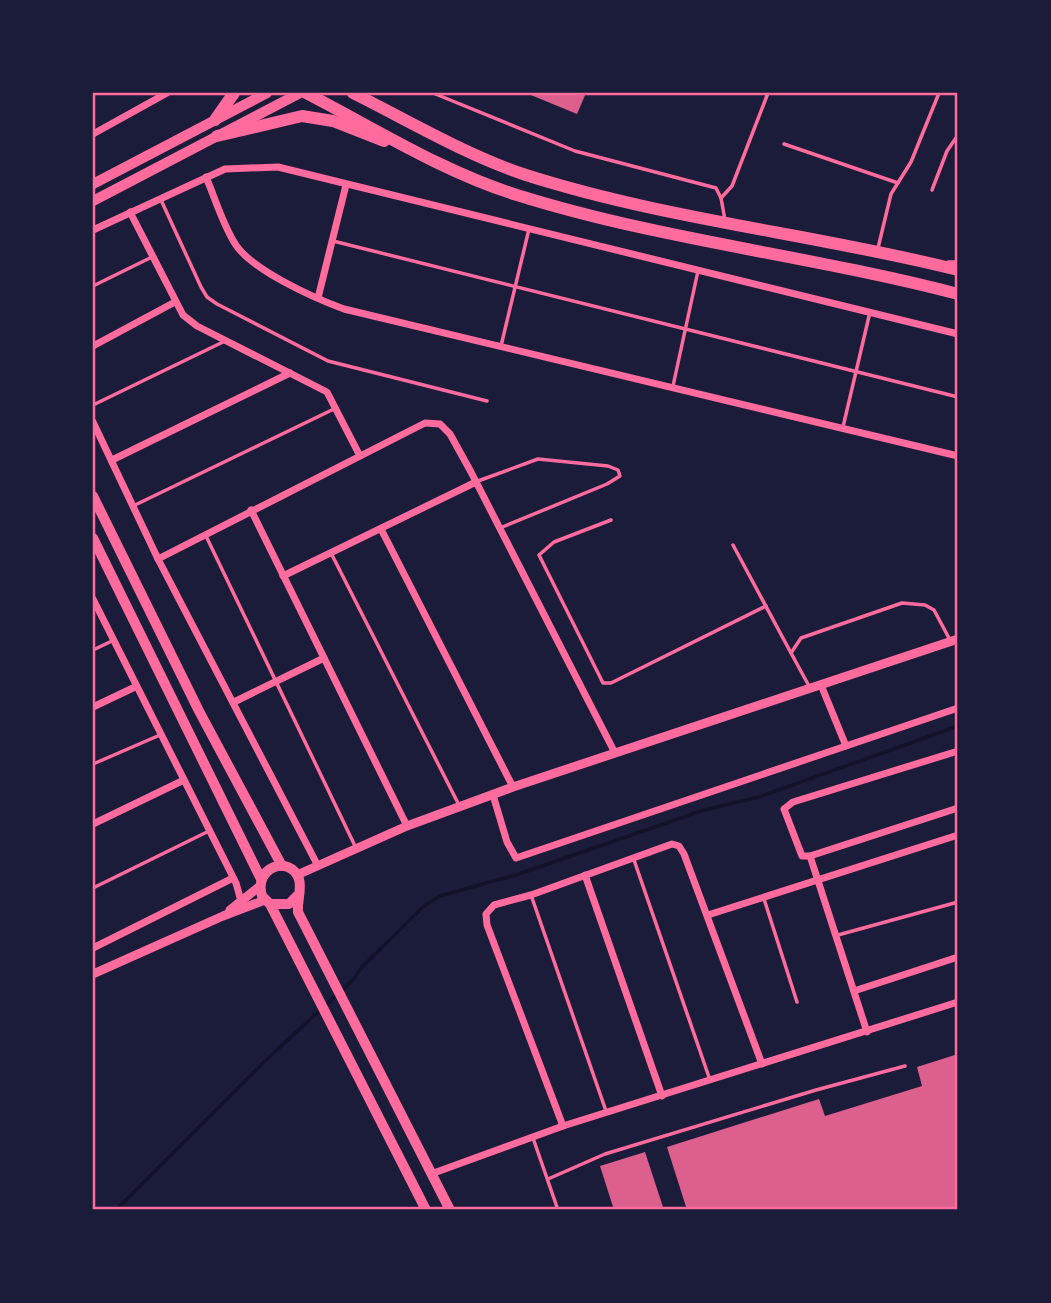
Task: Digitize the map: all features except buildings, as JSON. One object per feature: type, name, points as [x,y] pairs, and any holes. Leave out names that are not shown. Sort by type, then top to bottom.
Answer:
[{"type":"highway","points":[[215,120],[234,93]]},
{"type":"highway","points":[[306,93],[468,176]]},
{"type":"highway","points":[[353,93],[473,154],[523,174],[576,190],[726,225],[958,270]]},
{"type":"highway","points":[[217,136],[302,116],[333,121],[516,195],[958,294]]},
{"type":"main road","points":[[93,184],[267,93]]},
{"type":"main road","points":[[93,201],[300,93]]},
{"type":"main road","points":[[93,496],[239,790],[282,866],[297,875],[299,912],[450,1210]]},
{"type":"main road","points":[[93,538],[268,902],[426,1210]]},
{"type":"main road","points":[[260,882],[269,869],[282,866]]},
{"type":"main road","points":[[268,902],[289,904],[298,895]]},
{"type":"street","points":[[93,134],[167,93]]},
{"type":"street","points":[[93,230],[225,169],[244,166],[278,167],[958,334]]},
{"type":"street","points":[[205,177],[234,242],[242,253],[318,298],[344,309],[958,456]]},
{"type":"street","points":[[318,298],[346,185]]},
{"type":"street","points":[[130,212],[175,302],[188,321],[327,392],[360,456]]},
{"type":"street","points":[[93,346],[175,302]]},
{"type":"street","points":[[112,460],[290,373]]},
{"type":"street","points":[[93,422],[158,559],[318,866]]},
{"type":"street","points":[[158,559],[360,456],[432,422],[440,424],[450,434],[476,482],[615,753]]},
{"type":"street","points":[[283,576],[476,482]]},
{"type":"street","points":[[251,510],[407,826]]},
{"type":"street","points":[[381,529],[513,788]]},
{"type":"street","points":[[93,599],[233,878],[241,901]]},
{"type":"street","points":[[297,875],[407,826],[493,795],[955,640]]},
{"type":"street","points":[[234,702],[324,658]]},
{"type":"street","points":[[821,685],[846,746]]},
{"type":"street","points":[[93,706],[135,687]]},
{"type":"street","points":[[493,795],[507,842],[516,858],[958,708]]},
{"type":"street","points":[[958,751],[788,805],[784,809],[797,850],[802,856],[810,856],[958,807]]},
{"type":"street","points":[[93,824],[184,780]]},
{"type":"street","points":[[708,915],[958,835]]},
{"type":"street","points":[[563,1126],[487,925],[486,914],[494,905],[531,895],[672,845],[679,846],[708,915],[762,1064]]},
{"type":"street","points":[[810,856],[867,1032]]},
{"type":"street","points":[[585,875],[662,1096]]},
{"type":"street","points":[[94,945],[233,878]]},
{"type":"street","points":[[223,916],[260,882]]},
{"type":"street","points":[[93,974],[223,916],[268,902]]},
{"type":"street","points":[[854,991],[958,957]]},
{"type":"street","points":[[431,1174],[563,1126],[958,1002]]},
{"type":"lane","points":[[433,93],[575,151],[716,188],[721,198],[726,225]]},
{"type":"lane","points":[[721,198],[732,186],[768,93]]},
{"type":"lane","points":[[877,253],[889,202],[911,162],[939,93]]},
{"type":"lane","points":[[932,190],[947,151],[958,135]]},
{"type":"lane","points":[[784,144],[898,183]]},
{"type":"lane","points":[[160,198],[201,287],[207,297],[217,304],[328,360],[486,401]]},
{"type":"lane","points":[[500,348],[529,229]]},
{"type":"lane","points":[[333,241],[958,397]]},
{"type":"lane","points":[[93,286],[152,257]]},
{"type":"lane","points":[[925,262],[958,262]]},
{"type":"lane","points":[[673,388],[698,271]]},
{"type":"lane","points":[[842,429],[870,312]]},
{"type":"lane","points":[[93,405],[225,340]]},
{"type":"lane","points":[[134,506],[336,408]]},
{"type":"lane","points":[[476,482],[538,459],[608,466],[618,470],[621,476],[499,528]]},
{"type":"lane","points":[[611,520],[554,542],[539,555],[603,682],[611,683],[766,606]]},
{"type":"lane","points":[[205,534],[357,849]]},
{"type":"lane","points":[[733,545],[810,688]]},
{"type":"lane","points":[[331,553],[460,807]]},
{"type":"lane","points":[[791,653],[801,638],[902,603],[934,610],[955,640]]},
{"type":"lane","points":[[93,650],[112,641]]},
{"type":"lane","points":[[93,764],[160,735]]},
{"type":"lane","points":[[93,888],[209,831]]},
{"type":"lane","points":[[633,858],[710,1080]]},
{"type":"lane","points":[[531,895],[607,1113]]},
{"type":"lane","points":[[763,897],[797,1002]]},
{"type":"lane","points":[[836,936],[958,902]]},
{"type":"lane","points":[[548,1179],[605,1154],[905,1066]]},
{"type":"lane","points":[[533,1136],[558,1210]]},
{"type":"waterway","points":[[116,1210],[267,1059],[353,980],[362,967],[424,906],[440,896],[516,875],[701,811],[759,797],[958,726]]}]
